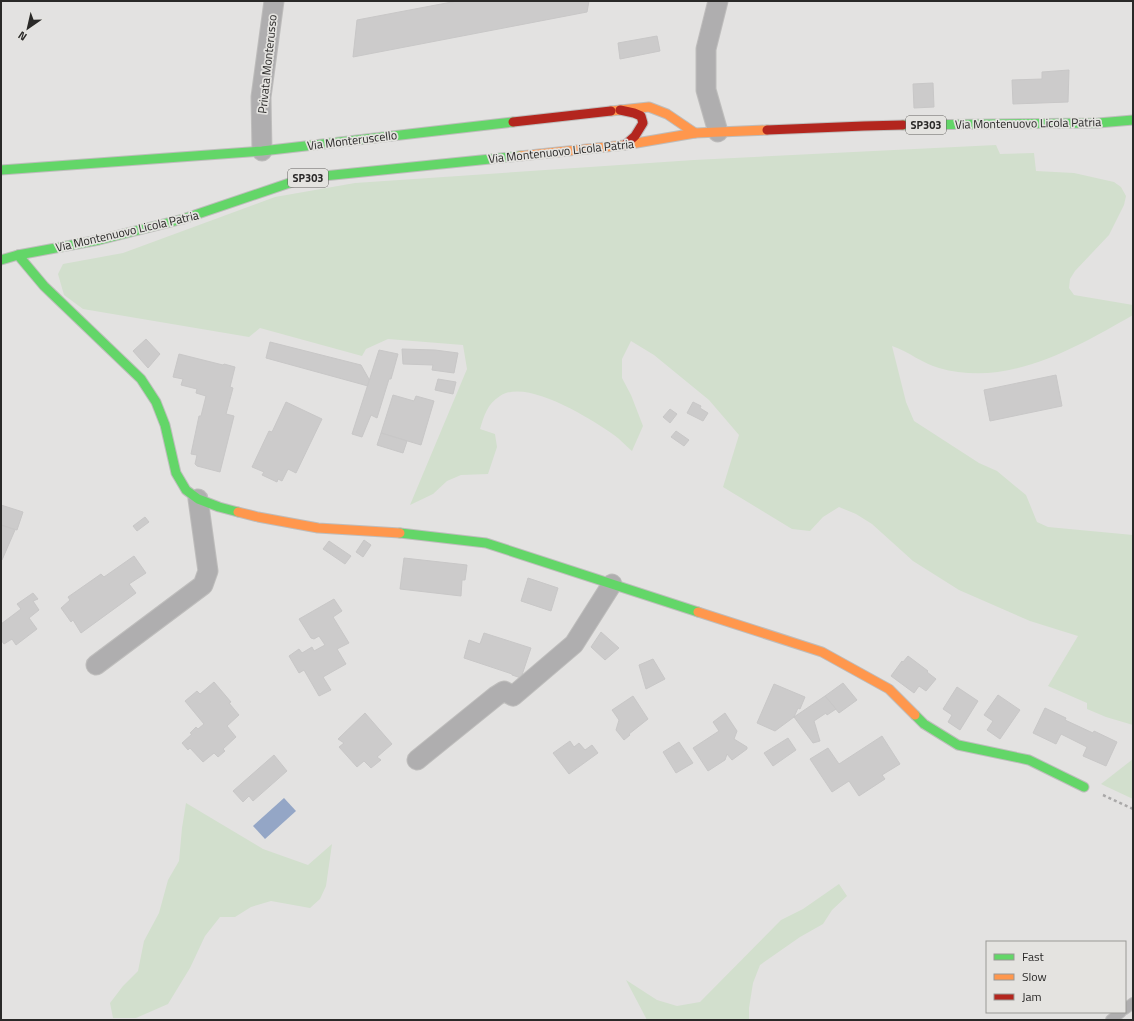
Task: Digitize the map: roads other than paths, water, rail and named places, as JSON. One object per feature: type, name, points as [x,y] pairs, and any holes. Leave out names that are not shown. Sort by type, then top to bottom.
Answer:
[{"type":"street","name":"Privata Monterusso","points":[[262,151],[261,97],[274,1]]},
{"type":"street","points":[[718,1],[706,50],[706,90],[718,132]]},
{"type":"street","name":"Via Monteruscello","points":[[1,170],[262,151],[619,110],[649,108],[667,114],[695,133]]},
{"type":"street","points":[[619,110],[641,116],[643,123],[635,136],[625,145]]},
{"type":"street","name":"Via Montenuovo Licola Patria","points":[[1,260],[18,255],[100,240],[183,219],[304,178],[625,145],[695,133],[864,126],[1098,123],[1133,120]]},
{"type":"street","points":[[18,255],[44,286],[141,379],[156,402],[165,426],[176,473],[186,490],[198,499],[219,507],[258,517],[318,528],[409,533],[486,543],[822,652],[889,689],[924,724],[958,745],[1029,760],[1084,787]]},
{"type":"street","points":[[96,665],[203,585],[208,571],[198,499]]},
{"type":"street","points":[[417,760],[496,696],[504,692],[513,696],[574,644],[612,584]]},
{"type":"lane","points":[[1111,1020],[1120,1013]]},
{"type":"water","points":[[284,798],[296,811],[265,839],[253,826]]}]
